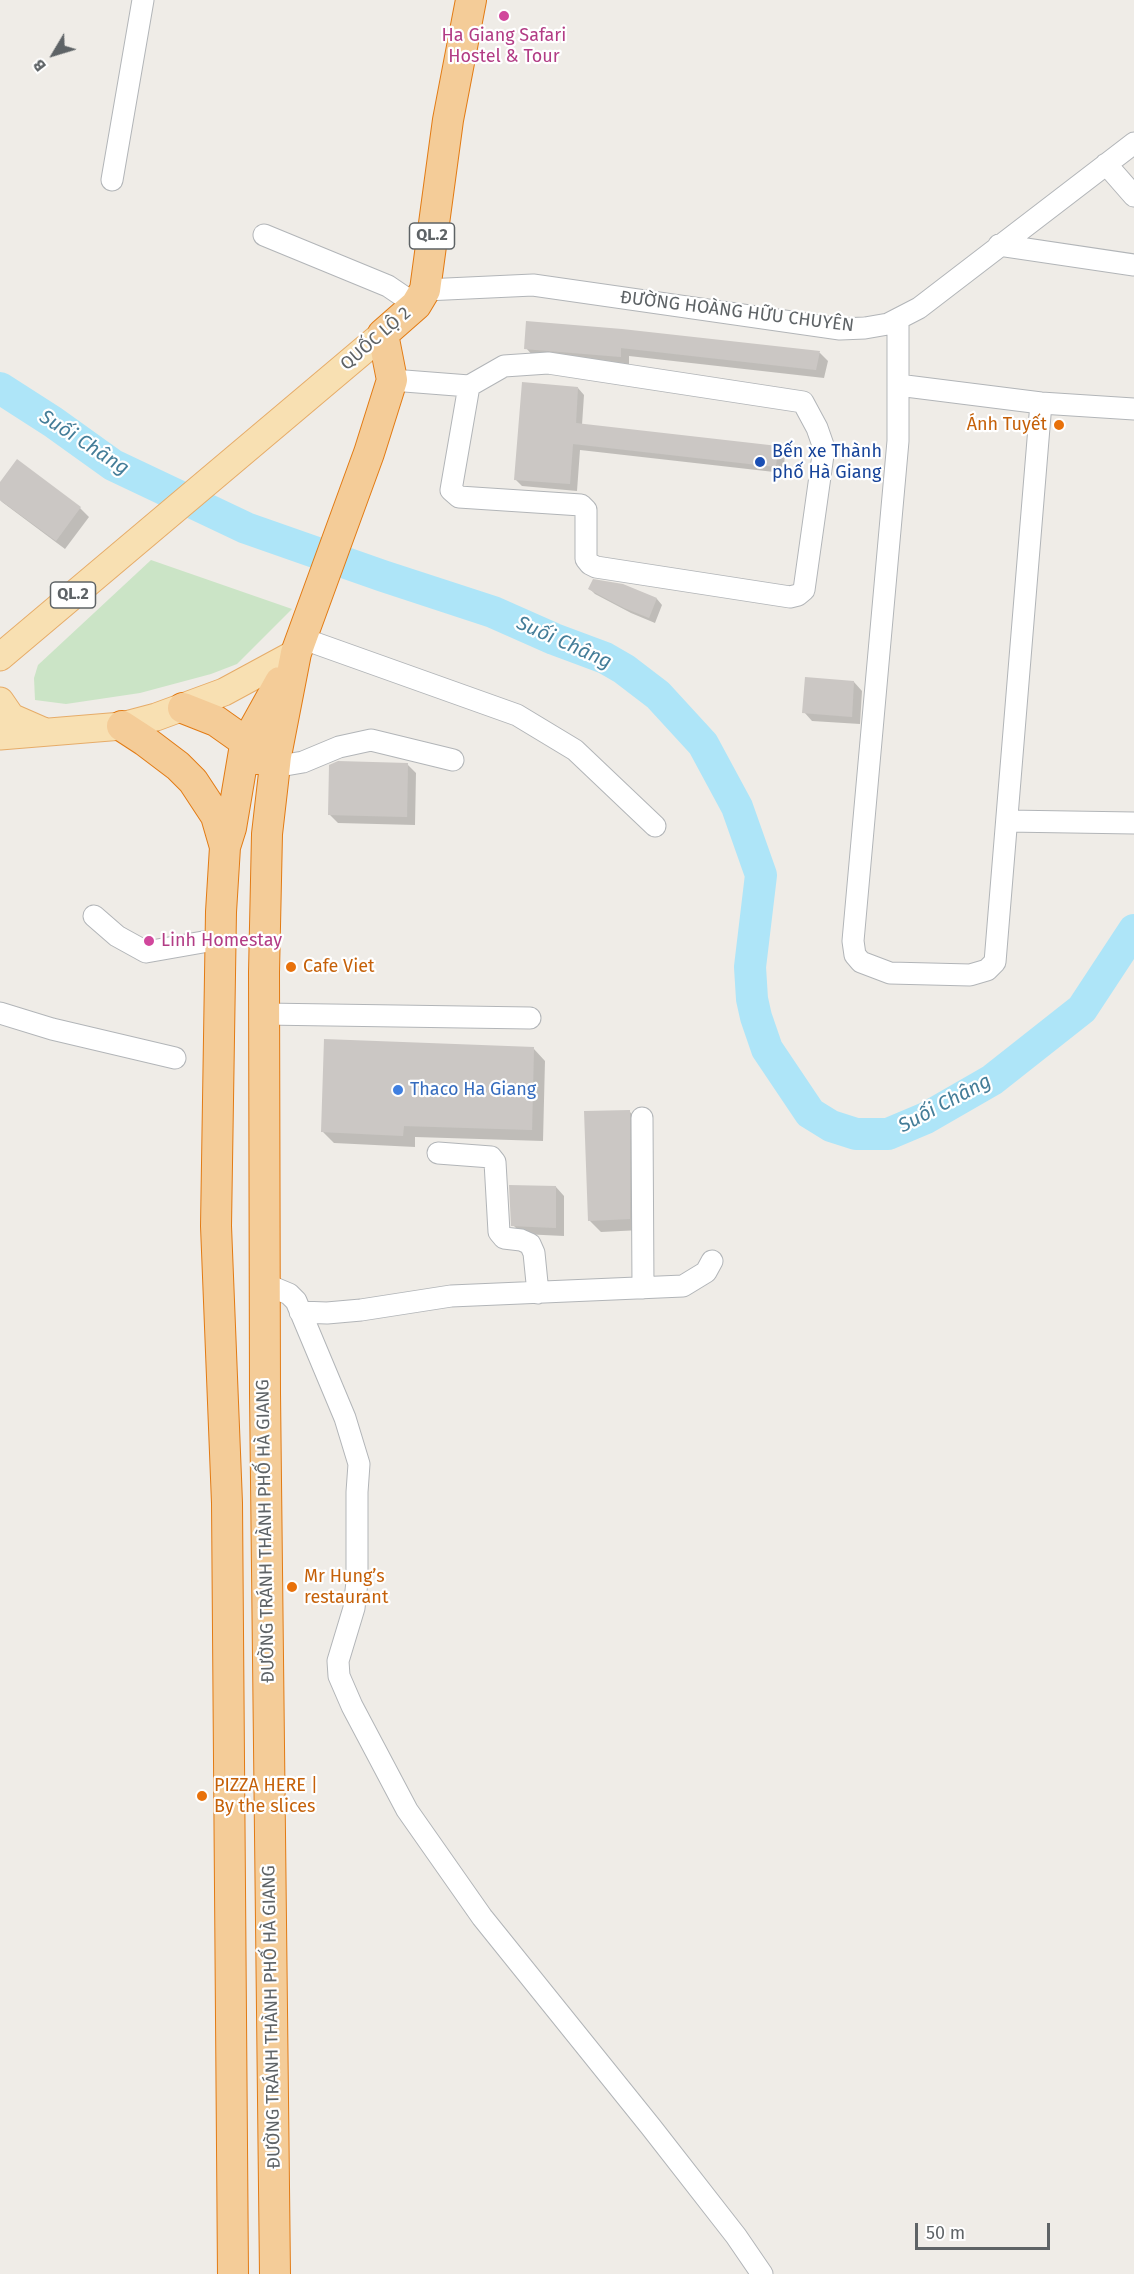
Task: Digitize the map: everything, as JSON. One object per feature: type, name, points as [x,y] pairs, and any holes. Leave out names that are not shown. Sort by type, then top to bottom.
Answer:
[{"type":"highway","name":"QUỐC LỘ 2","points":[[448,120],[452,0]]},
{"type":"highway","name":"QUỐC LỘ 2","points":[[383,334],[420,298],[448,120],[471,0]]},
{"type":"highway","points":[[233,2274],[227,1503],[216,1226],[220,939],[225,847],[231,828],[245,745],[301,639],[392,380],[383,334]]},
{"type":"highway","name":"ĐƯỜNG TRÁNH THÀNH PHỐ HÀ GIANG","points":[[275,2274],[264,1014],[267,834],[273,778],[301,639]]},
{"type":"highway","points":[[183,708],[216,721],[240,738],[273,778]]},
{"type":"highway","points":[[122,726],[178,766],[193,781],[216,816],[225,847]]},
{"type":"highway","points":[[218,1280],[265,1284]]},
{"type":"highway","points":[[231,1994],[271,1995]]},
{"type":"main road","name":"QUỐC LỘ 2","points":[[0,657],[383,334]]},
{"type":"main road","points":[[0,736],[122,726],[183,708],[224,692],[301,639]]},
{"type":"main road","points":[[0,701],[11,717],[44,731]]},
{"type":"street","points":[[112,180],[143,0]]},
{"type":"street","name":"ĐƯỜNG HOÀNG HỮU CHUYÊN","points":[[420,298],[533,285],[840,329],[865,328],[898,320],[919,308],[1134,143]]},
{"type":"street","points":[[1106,164],[1134,196]]},
{"type":"street","points":[[264,235],[420,298]]},
{"type":"street","points":[[999,245],[1134,265]]},
{"type":"street","points":[[898,320],[898,441],[852,941],[855,955],[861,962],[890,973],[970,975],[982,972],[995,962],[1041,403]]},
{"type":"street","points":[[392,380],[469,387],[504,366],[549,363],[803,402],[817,428],[824,448],[804,590],[790,597],[596,567],[586,559],[586,510],[581,505],[459,498],[451,490],[469,387]]},
{"type":"street","points":[[898,385],[1041,403],[1134,410]]},
{"type":"street","points":[[301,639],[517,715],[575,750],[655,826]]},
{"type":"street","points":[[273,778],[339,747],[371,740],[453,760]]},
{"type":"street","points":[[1007,821],[1134,824]]},
{"type":"street","points":[[94,916],[117,936],[146,952],[220,939]]},
{"type":"street","points":[[0,1013],[52,1029],[175,1058]]},
{"type":"street","points":[[264,1014],[530,1018]]},
{"type":"street","points":[[642,1118],[643,1288]]},
{"type":"street","points":[[438,1153],[491,1157],[495,1162],[499,1233],[504,1238],[521,1240],[530,1244],[534,1253],[538,1293]]},
{"type":"street","points":[[300,1312],[327,1313],[361,1310],[452,1296],[683,1286],[706,1272],[712,1261]]},
{"type":"street","points":[[265,1284],[289,1294],[296,1301],[345,1418],[359,1464],[357,1582],[354,1608],[338,1661],[339,1676],[352,1706],[414,1820],[482,1917],[651,2127],[736,2236],[762,2274]]},
{"type":"green space","points":[[151,560],[292,609],[237,664],[211,674],[140,693],[66,704],[35,700],[34,678],[38,665]]},
{"type":"building","points":[[526,321],[820,351],[816,370],[621,348],[621,357],[524,349]]},
{"type":"building","points":[[522,382],[578,387],[576,423],[778,446],[776,467],[573,444],[570,484],[514,480]]},
{"type":"building","points":[[17,459],[81,507],[56,541],[0,500],[0,482]]},
{"type":"building","points":[[593,579],[623,584],[657,598],[649,618],[588,589]]},
{"type":"building","points":[[805,677],[854,681],[852,717],[802,713]]},
{"type":"building","points":[[338,761],[408,763],[407,817],[328,815],[329,765]]},
{"type":"building","points":[[324,1039],[534,1047],[532,1130],[404,1126],[403,1136],[321,1132]]},
{"type":"building","points":[[630,1110],[630,1219],[588,1221],[584,1111]]},
{"type":"building","points":[[509,1185],[556,1186],[556,1228],[511,1226]]},
{"type":"waterway","name":"Suối Châng","points":[[0,388],[113,465],[246,528],[493,612],[554,639],[605,658],[624,669],[658,695],[703,744],[737,807],[761,875],[750,967],[752,999],[756,1017],[767,1049],[810,1113],[831,1126],[856,1134],[888,1134],[926,1118],[992,1080],[1082,1009],[1134,930]]},
{"type":"place","name":"Ha Giang Safari Hostel & Tour","points":[[504,16]]},
{"type":"place","name":"Ánh Tuyết","points":[[1059,425]]},
{"type":"place","name":"Bến xe Thành phố Hà Giang","points":[[760,462]]},
{"type":"place","name":"Linh Homestay","points":[[149,941]]},
{"type":"place","name":"Cafe Viet","points":[[291,967]]},
{"type":"place","name":"Thaco Ha Giang","points":[[398,1090]]},
{"type":"place","name":"Mr Hung’s restaurant","points":[[292,1587]]},
{"type":"place","name":"PIZZA HERE | By the slices","points":[[202,1796]]}]
